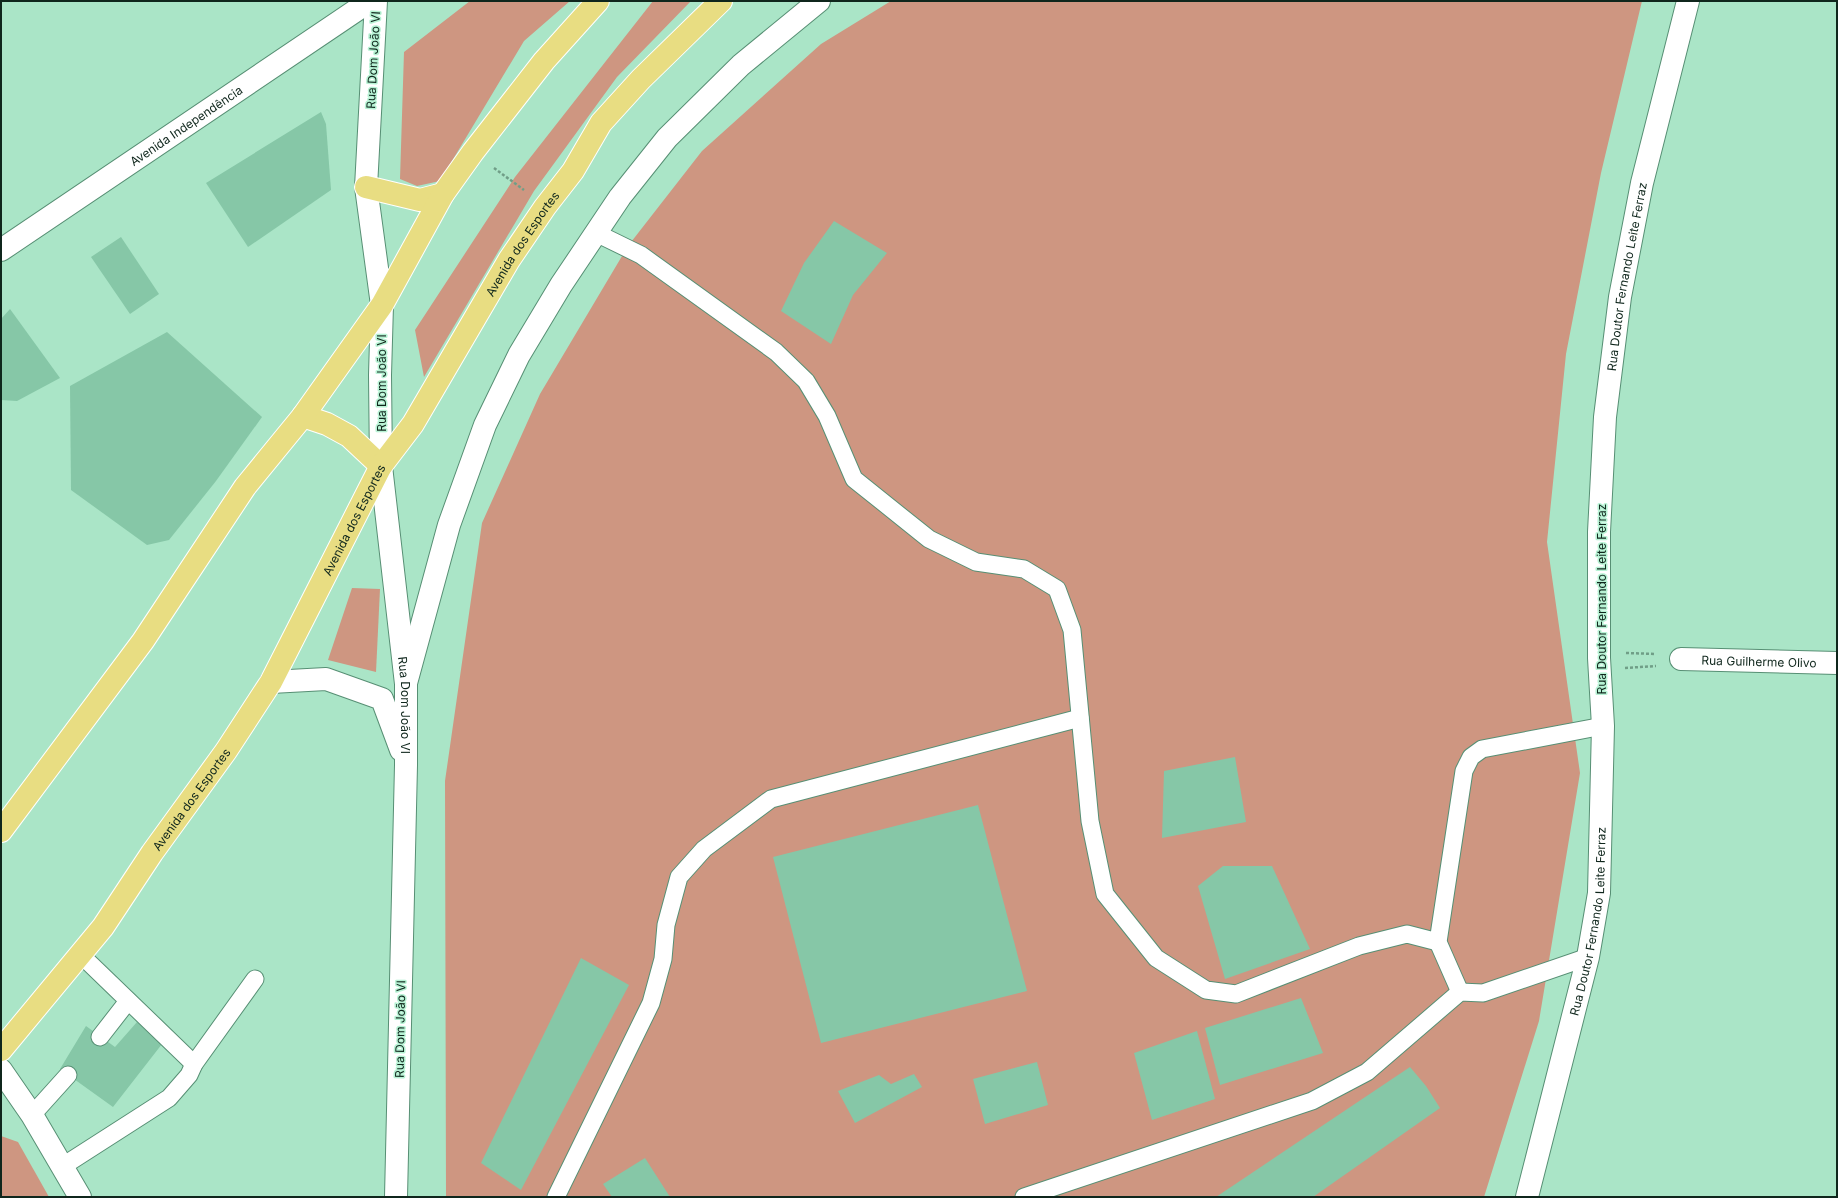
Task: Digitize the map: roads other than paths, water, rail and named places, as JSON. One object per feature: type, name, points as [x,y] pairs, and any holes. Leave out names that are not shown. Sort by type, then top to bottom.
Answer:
[{"type":"main road","points":[[1,831],[143,640],[245,487],[303,416],[382,305],[443,194],[473,152],[544,61],[598,1]]},
{"type":"main road","name":"Avenida dos Esportes","points":[[1,1050],[103,927],[152,853],[226,751],[271,682],[381,466],[413,424],[509,260],[545,206],[573,171],[601,123],[641,79],[721,1]]},
{"type":"main road","points":[[366,187],[402,197],[420,200],[443,194]]},
{"type":"main road","points":[[303,416],[327,424],[349,436],[381,466]]},
{"type":"street","name":"Avenida Independência","points":[[1,250],[370,1]]},
{"type":"street","name":"Rua Dom João VI","points":[[376,1],[366,187],[382,305],[380,374],[381,466],[406,684],[406,764],[396,1197]]},
{"type":"street","points":[[406,684],[449,525],[485,425],[519,355],[561,285],[620,197],[667,138],[741,65],[819,1]]},
{"type":"street","name":"Rua Doutor Fernando Leite Ferraz","points":[[1527,1197],[1588,957],[1599,893],[1603,726],[1600,658],[1599,532],[1605,417],[1620,297],[1642,183],[1688,1]]},
{"type":"street","name":"Rua Guilherme Olivo","points":[[1681,659],[1837,663]]},
{"type":"street","name":"Rua Dom João VI","points":[[271,682],[326,679],[382,699],[406,764]]},
{"type":"street","points":[[1,1070],[32,1115],[80,1197]]},
{"type":"lane","points":[[596,232],[641,255],[776,352],[806,381],[827,416],[854,479],[929,539],[976,562],[1024,569],[1057,589],[1072,630],[1090,821],[1105,894],[1156,958],[1206,990],[1236,994],[1359,946],[1407,934],[1438,942]]},
{"type":"lane","points":[[556,1197],[651,1003],[663,959],[666,925],[679,877],[704,849],[771,799],[1080,718]]},
{"type":"lane","points":[[1460,992],[1438,942],[1464,771],[1471,757],[1482,749],[1603,726]]},
{"type":"lane","points":[[80,954],[194,1064]]},
{"type":"lane","points":[[1024,1197],[1312,1101],[1367,1072],[1460,992],[1483,993],[1588,957]]},
{"type":"lane","points":[[62,1166],[169,1098],[189,1075],[194,1064],[255,979]]},
{"type":"lane","points":[[100,1036],[128,1001]]},
{"type":"lane","points":[[32,1115],[68,1075]]}]
